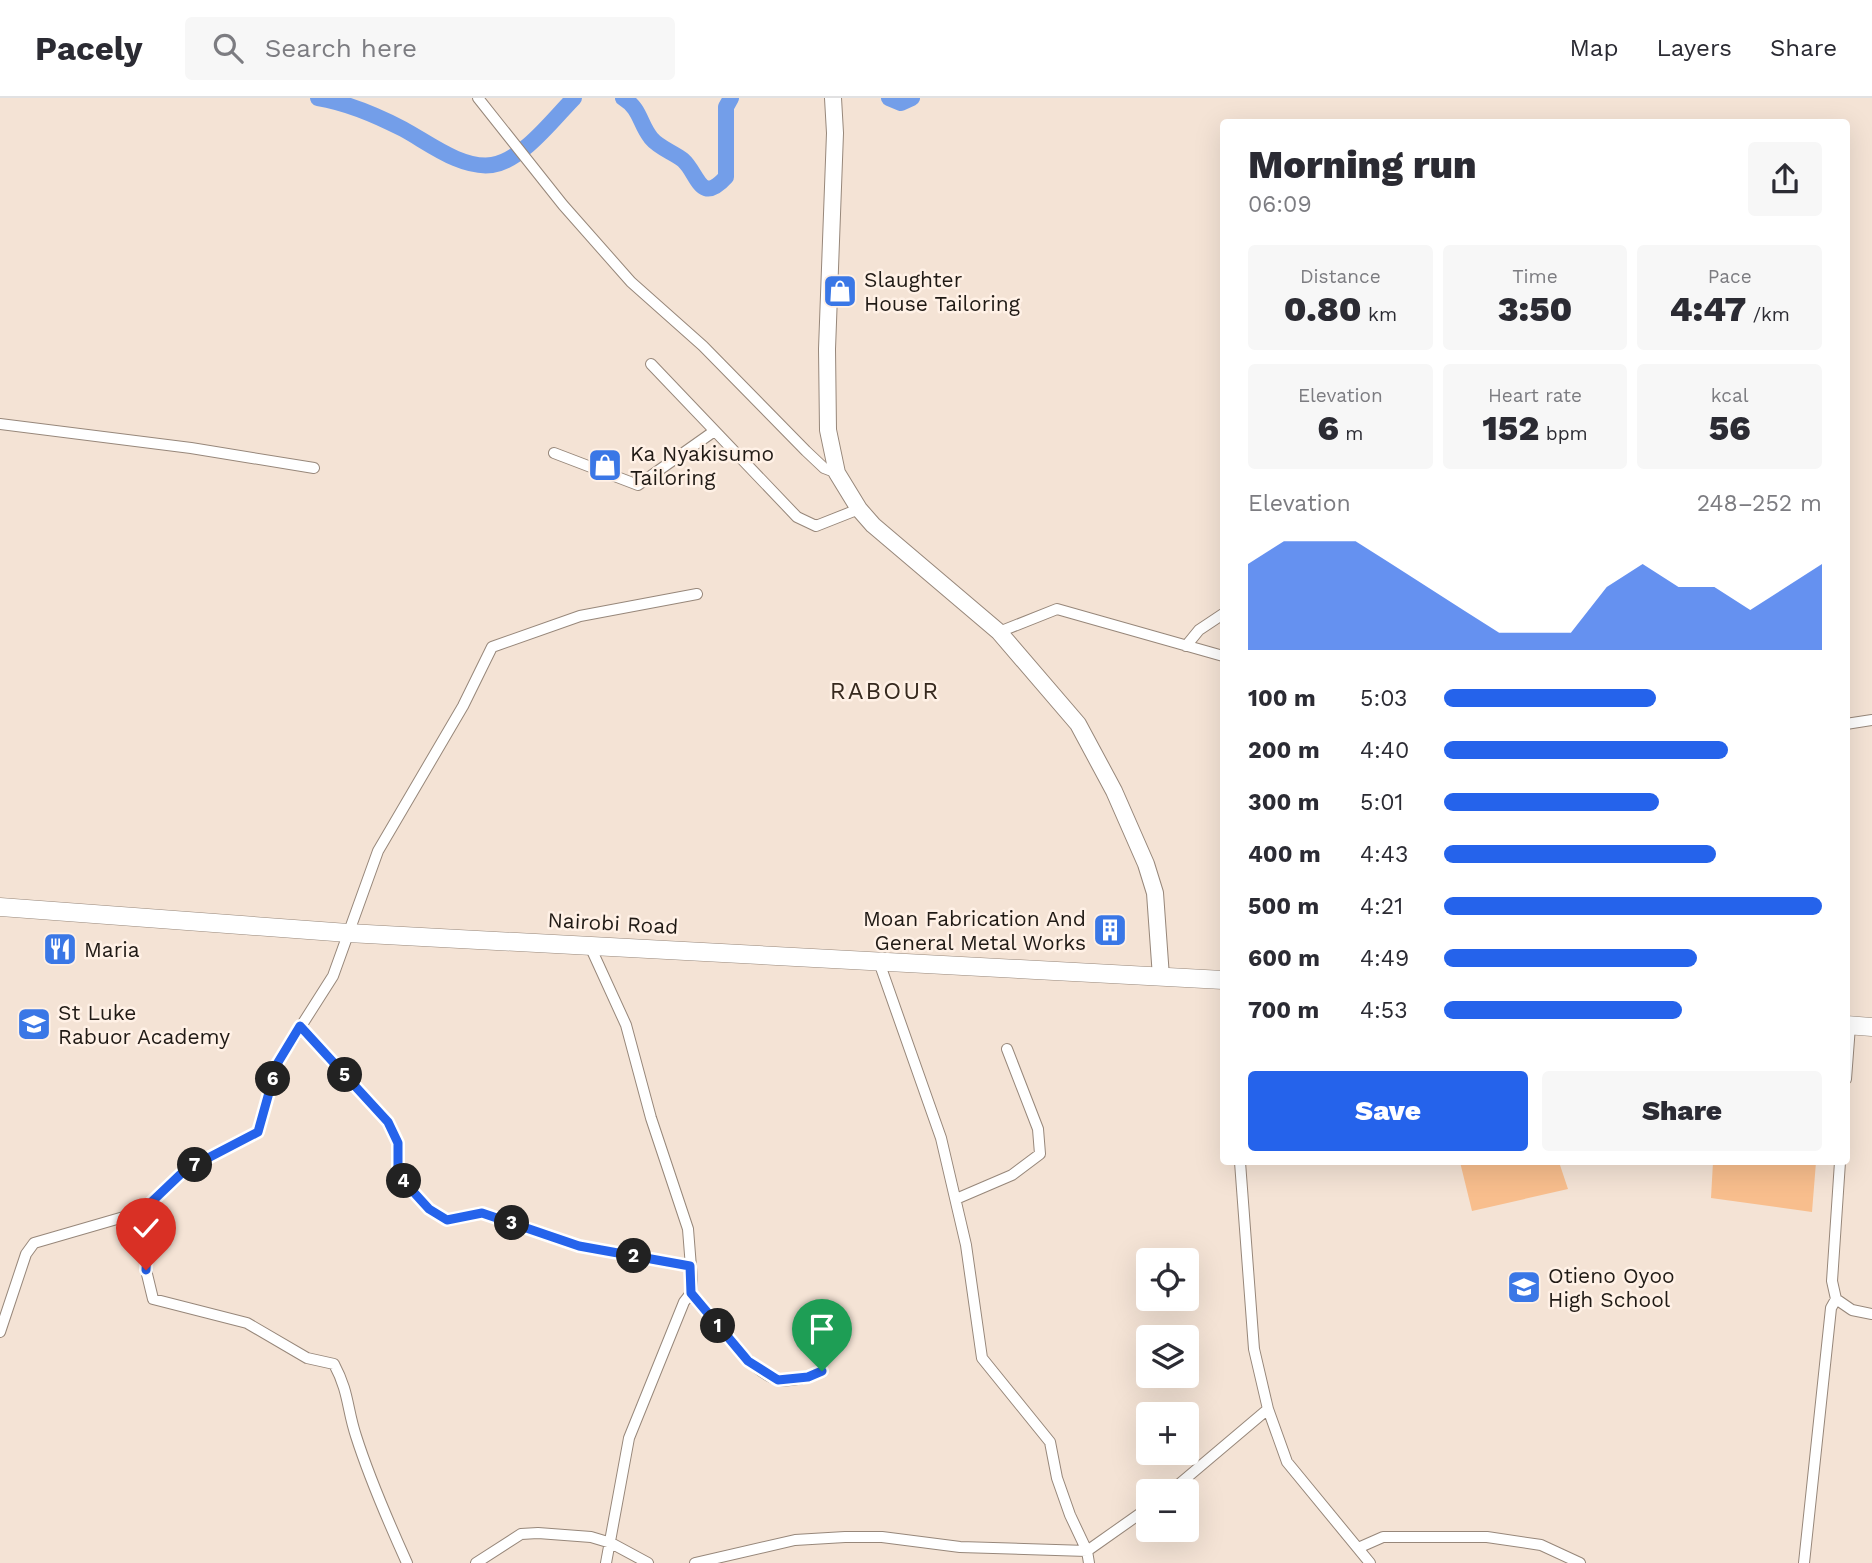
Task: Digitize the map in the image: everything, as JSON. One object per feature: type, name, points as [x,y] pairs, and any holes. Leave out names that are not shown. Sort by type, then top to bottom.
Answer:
[{"type":"highway","name":"Nairobi Road","points":[[0,907],[348,933],[589,943],[1220,980]]},
{"type":"highway","points":[[1850,1026],[1872,1027]]},
{"type":"main road","points":[[832,98],[835,147],[828,430],[837,473],[859,509],[999,632],[1078,724],[1114,791],[1155,892],[1161,977]]},
{"type":"street","points":[[478,98],[563,205],[646,298],[703,346],[824,468],[837,473]]},
{"type":"street","points":[[650,364],[797,517],[816,526],[859,509]]},
{"type":"street","points":[[0,424],[191,448],[314,468]]},
{"type":"street","points":[[554,453],[638,485],[713,432]]},
{"type":"street","points":[[0,1332],[26,1254],[34,1243],[141,1212],[185,1170],[258,1132],[277,1064],[333,976],[378,851],[463,706],[492,647],[580,616],[697,594]]},
{"type":"street","points":[[999,632],[1057,609],[1220,655]]},
{"type":"street","points":[[1186,646],[1199,630],[1220,616]]},
{"type":"street","points":[[1850,723],[1872,720]]},
{"type":"street","points":[[589,943],[626,1025],[651,1118],[688,1229],[691,1293],[742,1354],[778,1380],[808,1377],[822,1371]]},
{"type":"street","points":[[879,962],[941,1138],[966,1245],[982,1358],[1051,1443],[1057,1478],[1088,1557]]},
{"type":"street","points":[[300,1026],[388,1122],[398,1143],[398,1175],[429,1209],[447,1220],[482,1213],[579,1246],[690,1266]]},
{"type":"street","points":[[956,1199],[1012,1175],[1040,1154],[1038,1129],[1007,1049]]},
{"type":"street","points":[[1240,1165],[1254,1349],[1268,1409],[1287,1462],[1370,1563]]},
{"type":"street","points":[[1804,1563],[1831,1308],[1836,1299],[1832,1281],[1840,1165]]},
{"type":"street","points":[[141,1212],[148,1231],[146,1270],[153,1298],[247,1322],[307,1358],[334,1364],[346,1387],[352,1424],[371,1483],[407,1563]]},
{"type":"street","points":[[606,1563],[629,1438],[684,1302],[691,1293]]},
{"type":"street","points":[[1836,1299],[1852,1310],[1872,1314]]},
{"type":"street","points":[[1185,1479],[1268,1409]]},
{"type":"street","points":[[698,1563],[795,1540],[845,1536],[882,1537],[960,1547],[1088,1557],[1136,1518]]},
{"type":"street","points":[[476,1563],[521,1534],[591,1536],[611,1543],[648,1563]]},
{"type":"street","points":[[1358,1548],[1383,1537],[1487,1537],[1541,1545],[1580,1563]]},
{"type":"shaded area","points":[[1461,1165],[1560,1165],[1568,1189],[1472,1211]]},
{"type":"shaded area","points":[[1713,1165],[1816,1165],[1812,1212],[1711,1198]]},
{"type":"waterway","points":[[318,98],[372,114],[446,154],[480,165],[492,165],[515,156],[574,98]]},
{"type":"waterway","points":[[623,98],[637,112],[654,141],[683,160],[705,188],[717,185],[726,177],[726,107],[731,98]]},
{"type":"waterway","points":[[889,98],[901,103],[912,98]]},
{"type":"place","name":"Slaughter House Tailoring","points":[[840,291]]},
{"type":"place","name":"Ka Nyakisumo Tailoring","points":[[605,465]]},
{"type":"place","name":"Moan Fabrication And General Metal Works","points":[[1110,930]]},
{"type":"place","name":"Maria","points":[[60,949]]},
{"type":"place","name":"St Luke Rabuor Academy","points":[[34,1024]]},
{"type":"place","name":"Otieno Oyoo High School","points":[[1524,1287]]},
{"type":"district","name":"RABOUR","points":[[885,691]]},
{"type":"route","points":[[146,1270],[148,1231],[141,1212],[185,1170],[258,1132],[277,1064],[300,1026],[388,1122],[398,1143],[398,1175],[429,1209],[447,1220],[482,1213],[579,1246],[690,1266],[691,1293],[748,1361],[778,1380],[808,1377],[822,1371]]}]
